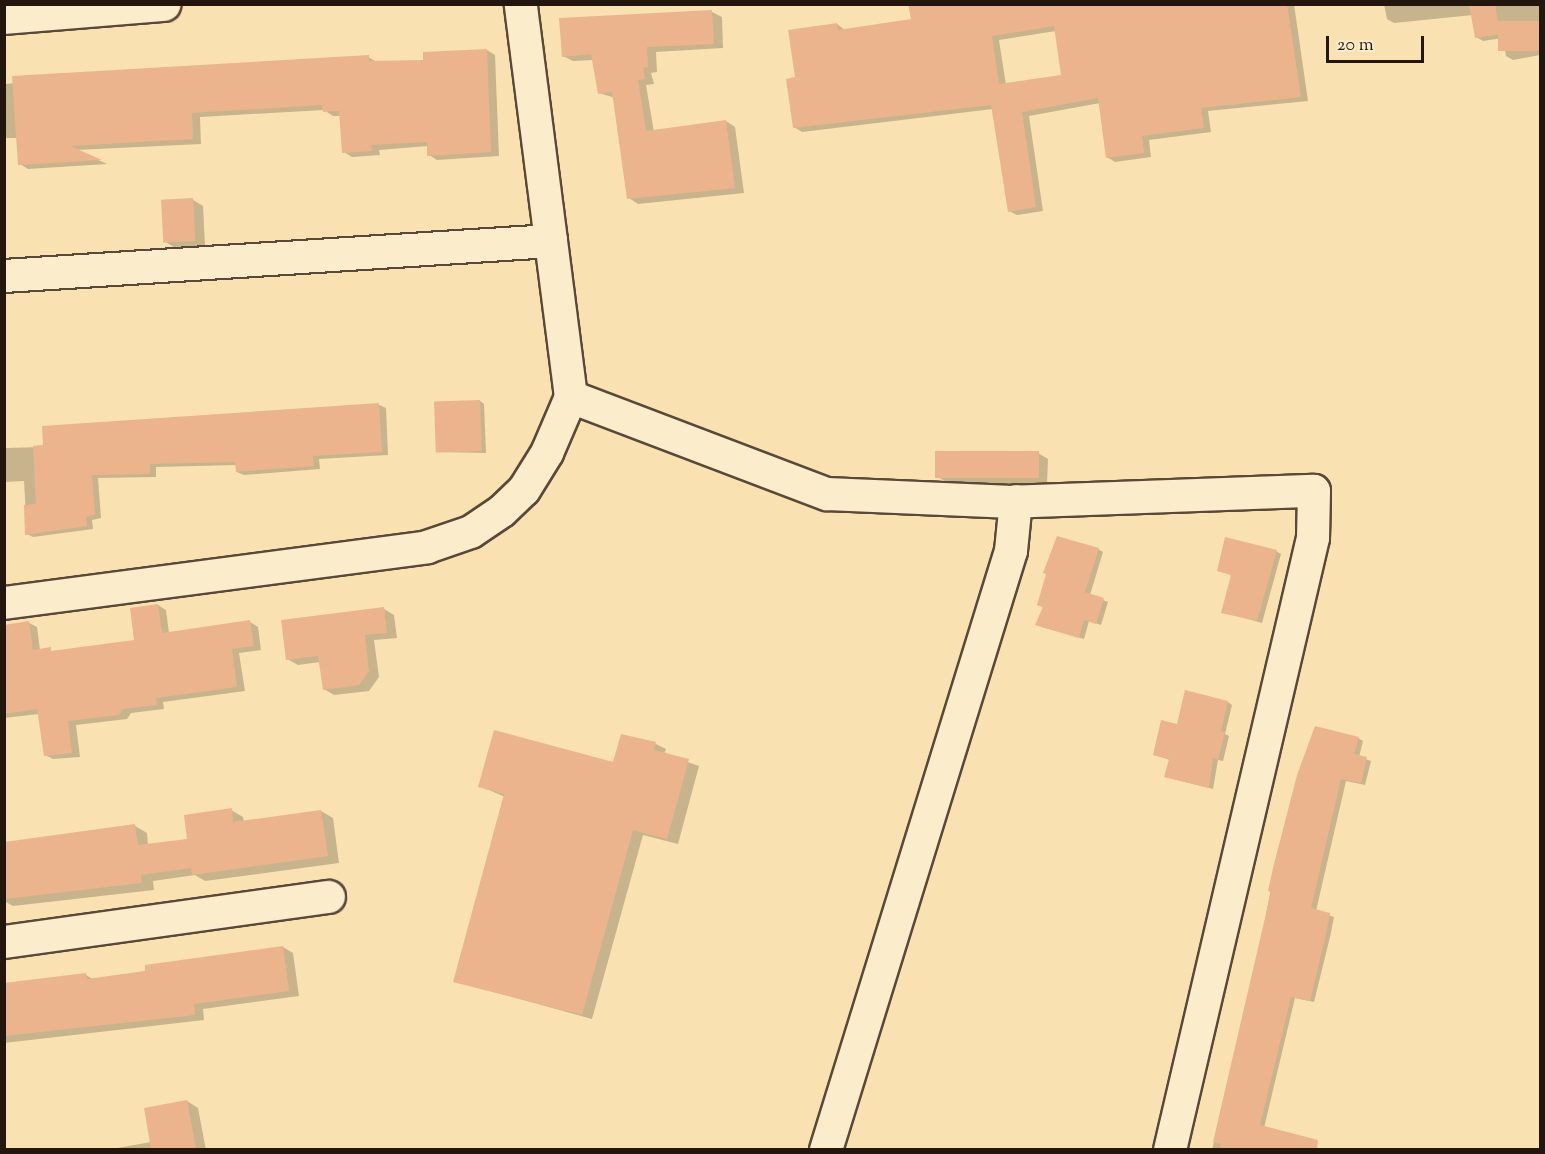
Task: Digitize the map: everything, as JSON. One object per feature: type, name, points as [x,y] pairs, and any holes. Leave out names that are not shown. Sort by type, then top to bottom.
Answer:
[{"type":"street","points":[[4,17],[163,4]]},
{"type":"street","points":[[4,603],[427,547],[471,532],[502,512],[524,490],[547,453],[571,398],[520,4]]},
{"type":"street","points":[[4,276],[551,241]]},
{"type":"street","points":[[571,398],[826,494],[1016,501],[1314,491],[1313,538],[1170,1149]]},
{"type":"street","points":[[826,1149],[1011,551],[1016,501]]},
{"type":"street","points":[[4,942],[329,897]]},
{"type":"building","points":[[908,4],[1287,4],[1301,97],[1201,108],[1204,128],[1142,136],[1144,153],[1106,158],[1098,98],[1022,112],[1036,207],[1008,212],[991,105],[793,128],[786,79],[795,77],[788,30],[837,23],[838,30],[911,19]],"holes":[[[1054,26],[1061,75],[999,84],[992,36]]]},
{"type":"building","points":[[1469,4],[1495,4],[1500,34],[1475,38]]},
{"type":"building","points":[[712,10],[714,44],[647,47],[648,67],[643,68],[645,79],[638,80],[646,131],[726,120],[735,188],[627,199],[612,92],[598,94],[591,54],[562,57],[559,18]]},
{"type":"building","points":[[1498,21],[1540,21],[1540,51],[1498,51]]},
{"type":"building","points":[[487,49],[491,152],[427,156],[427,142],[371,145],[372,151],[342,153],[339,111],[323,112],[322,105],[192,113],[193,139],[70,146],[102,160],[18,165],[12,76],[369,55],[369,61],[423,60],[423,52]]},
{"type":"building","points":[[193,198],[195,241],[163,243],[161,200]]},
{"type":"building","points":[[480,400],[482,451],[436,453],[434,402]]},
{"type":"building","points":[[379,403],[382,452],[313,456],[314,466],[236,472],[235,462],[150,464],[150,474],[92,475],[95,515],[86,517],[87,526],[25,535],[24,505],[36,504],[33,446],[43,445],[42,426]]},
{"type":"building","points":[[935,451],[1039,451],[1039,478],[935,478]]},
{"type":"building","points":[[1057,536],[1099,548],[1085,592],[1104,598],[1096,624],[1084,620],[1079,638],[1035,625],[1043,607],[1037,605],[1046,574],[1043,573]]},
{"type":"building","points":[[1225,537],[1277,550],[1257,621],[1221,613],[1231,575],[1217,571]]},
{"type":"building","points":[[158,604],[162,633],[250,620],[254,646],[232,649],[237,687],[156,698],[157,705],[123,709],[119,715],[68,721],[72,753],[44,756],[37,709],[4,714],[4,625],[29,621],[33,650],[51,647],[51,651],[134,640],[130,608]]},
{"type":"building","points":[[384,607],[387,633],[365,635],[369,671],[359,685],[323,690],[318,656],[286,660],[281,620]]},
{"type":"building","points":[[1185,690],[1228,701],[1221,731],[1225,732],[1218,760],[1213,758],[1209,788],[1164,777],[1169,759],[1153,755],[1161,720],[1177,724]]},
{"type":"building","points":[[1315,726],[1359,737],[1354,754],[1367,757],[1361,783],[1341,779],[1311,908],[1330,913],[1326,934],[1310,1001],[1291,997],[1260,1125],[1318,1140],[1317,1149],[1220,1149],[1221,1144],[1213,1142],[1271,892],[1268,891],[1273,868],[1297,775]]},
{"type":"building","points":[[494,730],[613,762],[621,734],[656,742],[654,750],[689,759],[667,839],[633,830],[582,1015],[453,982],[504,794],[478,787]]},
{"type":"building","points":[[232,808],[233,822],[321,810],[328,856],[192,875],[191,868],[141,875],[142,883],[4,899],[4,842],[135,824],[138,845],[187,839],[184,815]]},
{"type":"building","points":[[283,946],[289,991],[194,1004],[195,1015],[4,1036],[4,983],[86,973],[87,979],[145,971],[145,965]]},
{"type":"building","points":[[187,1100],[196,1149],[151,1149],[144,1108]]}]
